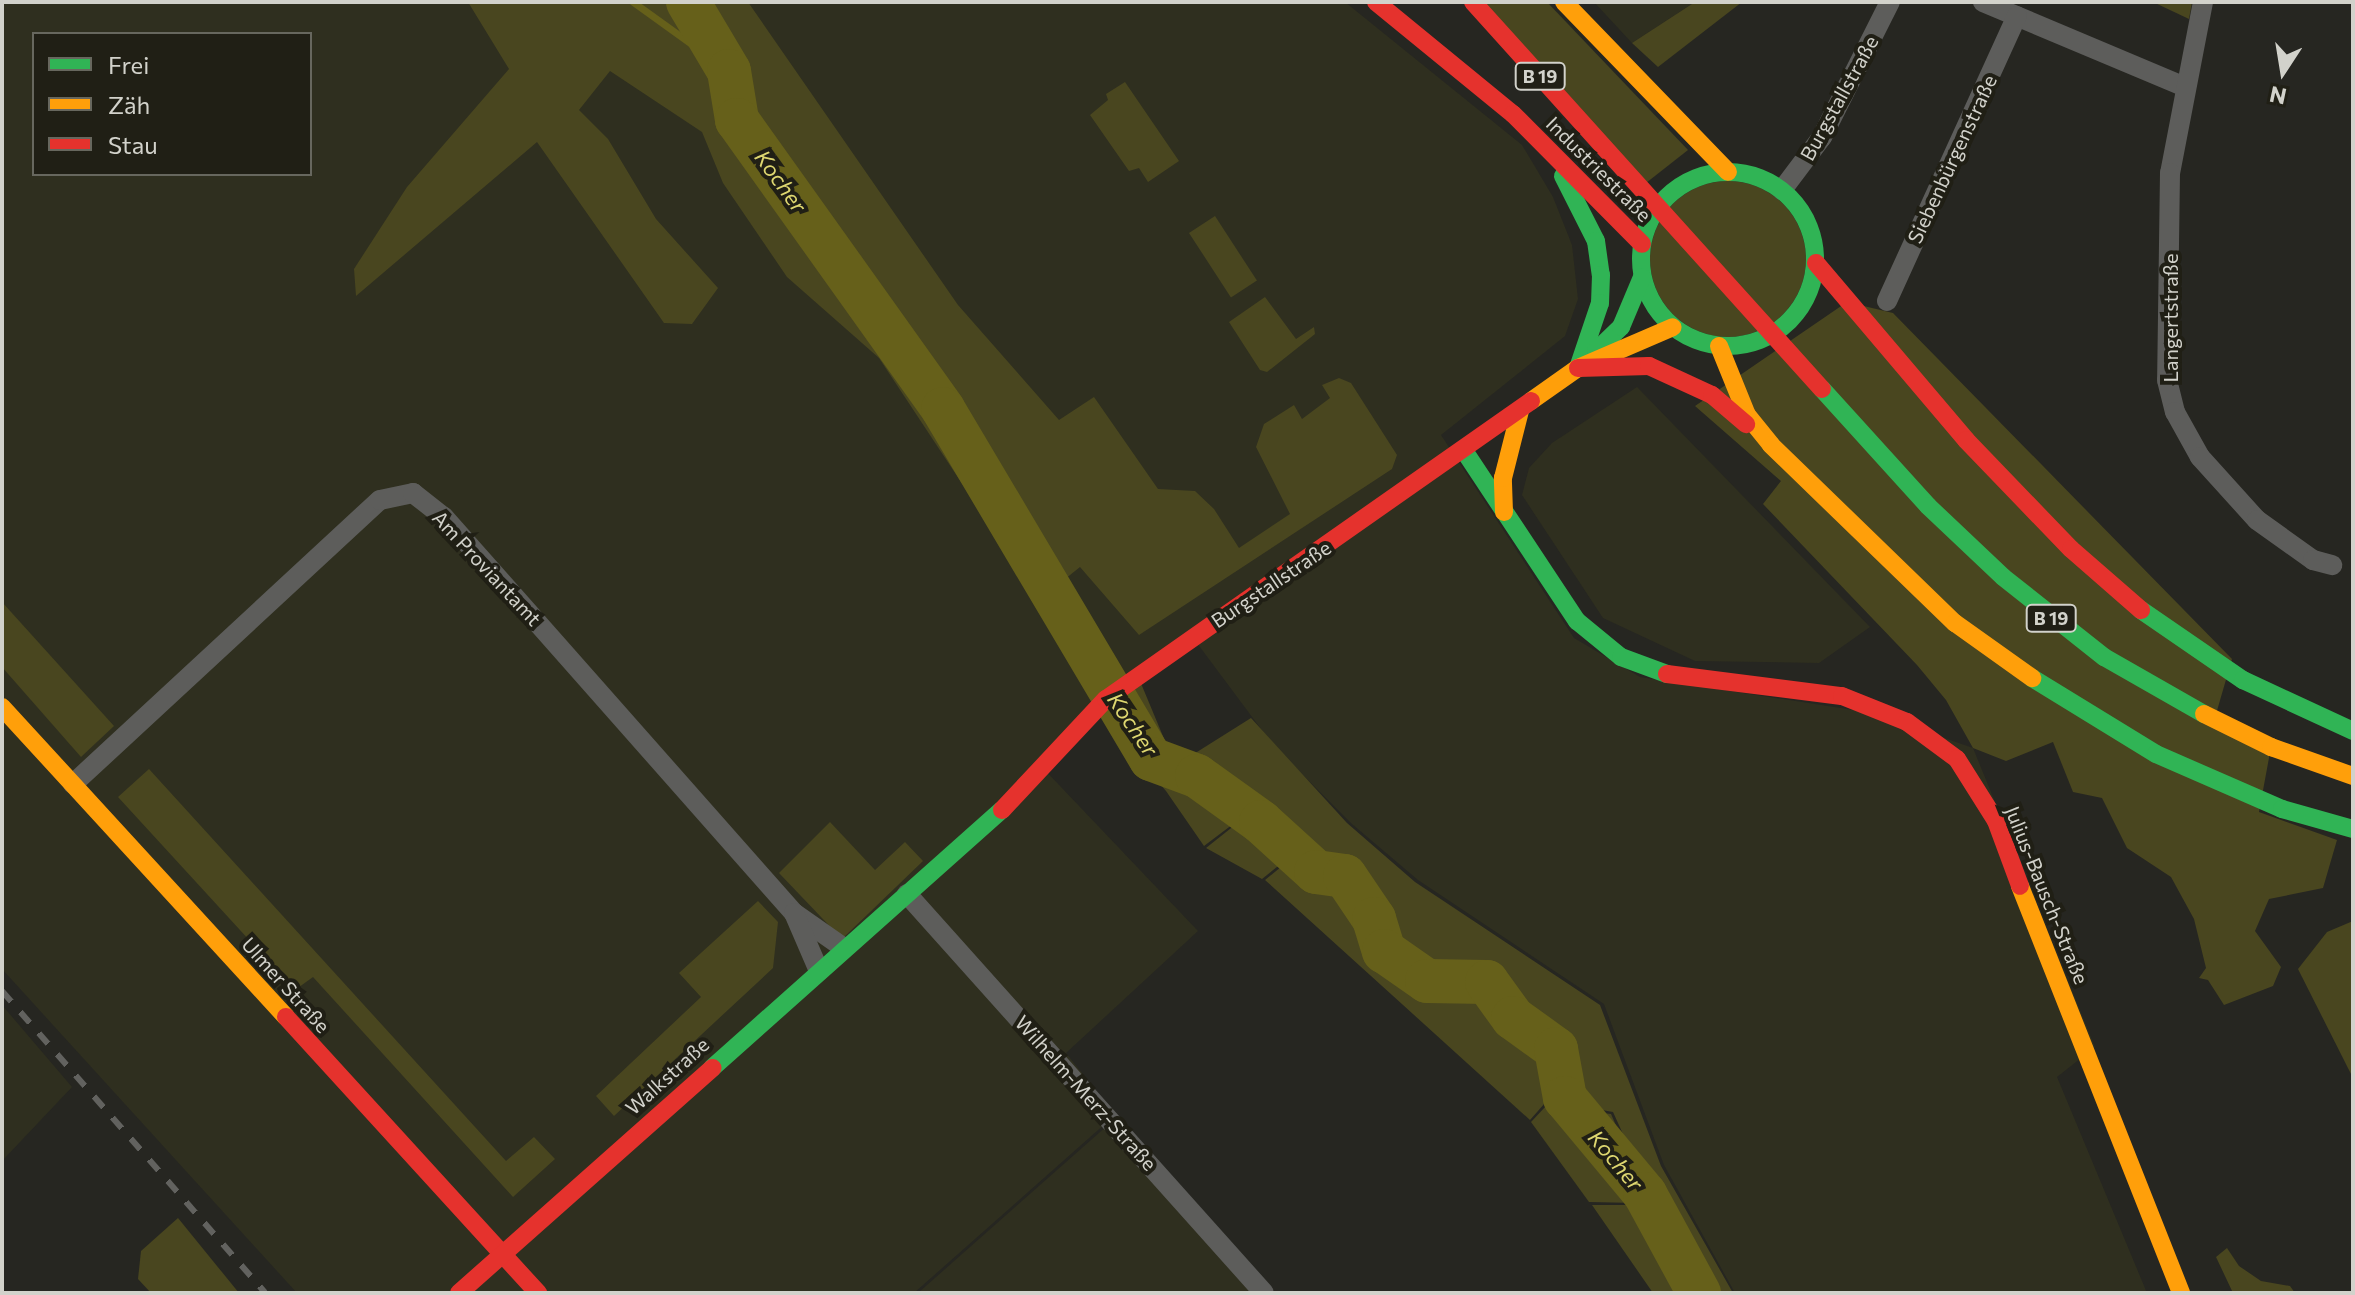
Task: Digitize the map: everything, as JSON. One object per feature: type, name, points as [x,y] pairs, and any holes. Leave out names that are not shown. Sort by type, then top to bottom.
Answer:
[{"type":"main road","name":"Industriestraße","points":[[1376,2],[1544,145],[1642,244]]},
{"type":"main road","name":"B 19","points":[[1473,2],[1928,506],[2052,619],[2117,665],[2214,721],[2353,776]]},
{"type":"main road","points":[[1564,2],[1728,172]]},
{"type":"main road","points":[[1544,145],[1596,241],[1600,303],[1578,368]]},
{"type":"main road","points":[[1728,172],[1765,180],[1782,190],[1801,210],[1812,236],[1816,263],[1803,303],[1774,334],[1747,345],[1719,346],[1673,327],[1653,305],[1642,277],[1642,244],[1649,221],[1673,193],[1704,175],[1728,172]]},
{"type":"main road","points":[[1816,263],[1966,440],[2071,549],[2141,611],[2243,680],[2353,731]]},
{"type":"main road","points":[[1578,368],[1621,327],[1642,277]]},
{"type":"main road","name":"Burgstallstraße","points":[[907,894],[1011,802],[1106,699],[1133,679],[1465,452],[1578,368],[1673,327]]},
{"type":"main road","points":[[1719,346],[1747,415],[1771,445]]},
{"type":"main road","points":[[1578,368],[1649,366],[1676,375],[1712,395],[1771,445],[1955,623],[2067,704],[2218,784],[2353,829]]},
{"type":"main road","points":[[1504,512],[1503,478],[1520,411]]},
{"type":"main road","name":"Julius-Bausch-Straße","points":[[1465,452],[1577,621],[1621,657],[1672,676],[1842,696],[1907,722],[1957,759],[1996,821],[2139,1195],[2181,1293]]},
{"type":"main road","name":"Ulmer Straße","points":[[2,707],[538,1293]]},
{"type":"main road","name":"Walkstraße","points":[[459,1293],[907,894]]},
{"type":"street","name":"Burgstallstraße","points":[[1782,190],[1822,137],[1890,2]]},
{"type":"street","points":[[1983,2],[2185,87]]},
{"type":"street","name":"Langertstraße","points":[[2203,2],[2170,173],[2167,380],[2175,412],[2200,457],[2257,520],[2300,553],[2332,565]]},
{"type":"street","name":"Siebenbürgenstraße","points":[[1887,301],[2017,16]]},
{"type":"street","name":"Am Proviantamt","points":[[73,784],[380,500],[413,493],[444,517],[794,913],[844,948]]},
{"type":"street","name":"Wilhelm-Merz-Straße","points":[[907,894],[1264,1293]]},
{"type":"street","name":"Am Proviantamt","points":[[794,913],[819,971]]},
{"type":"shaded area","points":[[2,2],[1345,2],[1522,145],[1553,197],[1572,245],[1578,299],[1565,336],[1441,435],[1574,638],[1640,677],[1873,713],[1973,748],[2095,1047],[2057,1077],[2147,1293],[1735,1293],[1664,1165],[1604,1004],[1418,880],[1352,824],[1273,745],[1191,635],[1041,766],[1198,931],[1066,1053],[1115,1115],[914,1293],[297,1293],[2,969]]},
{"type":"shaded area","points":[[468,2],[748,2],[958,305],[1059,420],[1094,397],[1158,489],[1195,491],[1214,509],[1239,548],[1290,514],[1256,447],[1264,424],[1294,405],[1302,419],[1330,398],[1322,385],[1339,378],[1351,383],[1397,455],[1392,469],[1139,635],[1080,567],[1039,600],[879,358],[787,277],[723,183],[702,132],[610,71],[579,110],[608,139],[656,219],[718,288],[692,324],[664,323],[537,142],[356,296],[354,269],[407,187],[509,69]]},
{"type":"shaded area","points":[[1480,2],[1547,2],[1688,150],[1646,183]]},
{"type":"shaded area","points":[[1594,2],[1695,2],[1632,43]]},
{"type":"shaded area","points":[[1695,2],[1742,2],[1658,67],[1632,43]]},
{"type":"shaded area","points":[[2153,2],[2192,2],[2189,19]]},
{"type":"shaded area","points":[[1125,82],[1179,161],[1148,182],[1139,168],[1129,171],[1090,115],[1108,100],[1106,94]]},
{"type":"shaded area","points":[[1728,181],[1758,187],[1783,204],[1800,229],[1806,259],[1800,289],[1783,314],[1758,331],[1728,337],[1698,331],[1673,314],[1656,289],[1650,259],[1656,229],[1673,204],[1698,187]]},
{"type":"shaded area","points":[[1215,216],[1257,281],[1231,297],[1189,233]]},
{"type":"shaded area","points":[[1265,297],[1296,339],[1314,327],[1315,334],[1267,372],[1260,370],[1229,322]]},
{"type":"shaded area","points":[[1847,302],[1893,313],[2232,659],[2214,721],[2271,747],[2259,812],[2337,840],[2323,888],[2269,899],[2255,931],[2281,967],[2273,986],[2224,1005],[2208,980],[2199,978],[2206,968],[2194,919],[2171,877],[2127,848],[2102,798],[2073,792],[2053,742],[2006,761],[1973,748],[1946,700],[1917,665],[1763,504],[1781,481],[1695,406]]},
{"type":"shaded area","points":[[1637,387],[1870,627],[1819,663],[1695,661],[1603,618],[1522,495],[1529,468],[1552,443]]},
{"type":"shaded area","points":[[2,602],[114,726],[81,757],[2,667]]},
{"type":"shaded area","points":[[1140,681],[1165,741],[1253,809],[1204,846],[1166,791],[1099,714]]},
{"type":"shaded area","points":[[1251,718],[1347,823],[1415,882],[1600,1005],[1661,1166],[1733,1293],[1653,1293],[1592,1205],[1640,1205],[1642,1176],[1613,1112],[1575,1105],[1568,1096],[1558,1045],[1516,1016],[1489,979],[1429,977],[1387,949],[1377,916],[1348,874],[1317,869],[1297,851],[1262,879],[1206,848],[1255,809],[1189,757]]},
{"type":"shaded area","points":[[149,769],[506,1161],[534,1137],[555,1159],[513,1197],[313,977],[295,990],[118,797]]},
{"type":"shaded area","points":[[830,822],[875,870],[905,842],[923,861],[842,939],[779,873]]},
{"type":"shaded area","points":[[1293,857],[1314,875],[1344,879],[1371,921],[1381,954],[1426,984],[1485,987],[1512,1022],[1552,1051],[1563,1103],[1545,1103],[1530,1120],[1265,880]]},
{"type":"shaded area","points":[[758,901],[778,922],[773,968],[614,1116],[596,1096],[701,997],[679,973]]},
{"type":"shaded area","points":[[2353,921],[2352,1076],[2298,969],[2327,932]]},
{"type":"shaded area","points":[[2,1005],[72,1087],[2,1161]]},
{"type":"shaded area","points":[[1546,1106],[1611,1114],[1638,1176],[1637,1203],[1589,1202],[1531,1122]]},
{"type":"shaded area","points":[[1108,1125],[1258,1293],[918,1293]]},
{"type":"shaded area","points":[[178,1218],[239,1293],[151,1293],[138,1279],[141,1251]]},
{"type":"shaded area","points":[[2227,1248],[2239,1266],[2261,1281],[2290,1286],[2295,1293],[2233,1293],[2216,1257]]},
{"type":"waterway","points":[[633,2],[729,71]]},
{"type":"waterway","name":"Kocher","points":[[688,2],[729,71],[737,120],[943,409],[1151,759],[1197,776],[1261,822],[1316,872],[1345,876],[1374,919],[1384,951],[1427,981],[1487,982],[1513,1018],[1556,1049],[1565,1098],[1645,1194],[1699,1293]]},
{"type":"railway","points":[[2,991],[265,1293]]},
{"type":"traffic: fast","points":[[1728,172],[1761,179],[1789,198],[1808,226],[1815,259],[1808,292],[1789,320],[1761,339],[1728,346],[1695,339],[1667,320],[1648,292],[1641,259],[1648,226],[1667,198],[1695,179],[1728,172]]},
{"type":"traffic: fast","points":[[1563,176],[1596,241],[1601,275],[1600,303],[1578,368]]},
{"type":"traffic: fast","points":[[1596,351],[1621,327],[1642,277]]},
{"type":"traffic: fast","points":[[1822,389],[1928,506],[2003,577],[2104,657],[2204,714]]},
{"type":"traffic: fast","points":[[1465,452],[1577,621],[1621,657],[1667,674]]},
{"type":"traffic: fast","points":[[2141,610],[2243,680],[2353,731]]},
{"type":"traffic: fast","points":[[2032,678],[2156,754],[2282,809],[2353,829]]},
{"type":"traffic: fast","points":[[712,1068],[1002,810]]},
{"type":"traffic: slow","points":[[1564,2],[1728,172]]},
{"type":"traffic: slow","points":[[1531,401],[1578,368],[1673,327]]},
{"type":"traffic: slow","points":[[1719,346],[1747,415],[1771,445],[1955,623],[2032,678]]},
{"type":"traffic: slow","points":[[1504,512],[1503,478],[1520,411]]},
{"type":"traffic: slow","points":[[2,707],[286,1017]]},
{"type":"traffic: slow","points":[[2204,714],[2271,747],[2353,776]]},
{"type":"traffic: slow","points":[[2020,886],[2181,1293]]},
{"type":"traffic: jam","points":[[1376,2],[1513,114],[1642,244]]},
{"type":"traffic: jam","points":[[1473,2],[1822,389]]},
{"type":"traffic: jam","points":[[1816,263],[1966,440],[2071,549],[2141,610]]},
{"type":"traffic: jam","points":[[1578,368],[1649,366],[1712,395],[1746,424]]},
{"type":"traffic: jam","points":[[1002,810],[1106,699],[1531,401]]},
{"type":"traffic: jam","points":[[1667,674],[1842,696],[1907,722],[1957,759],[1996,821],[2020,886]]},
{"type":"traffic: jam","points":[[286,1017],[538,1293]]},
{"type":"traffic: jam","points":[[459,1293],[712,1068]]}]
